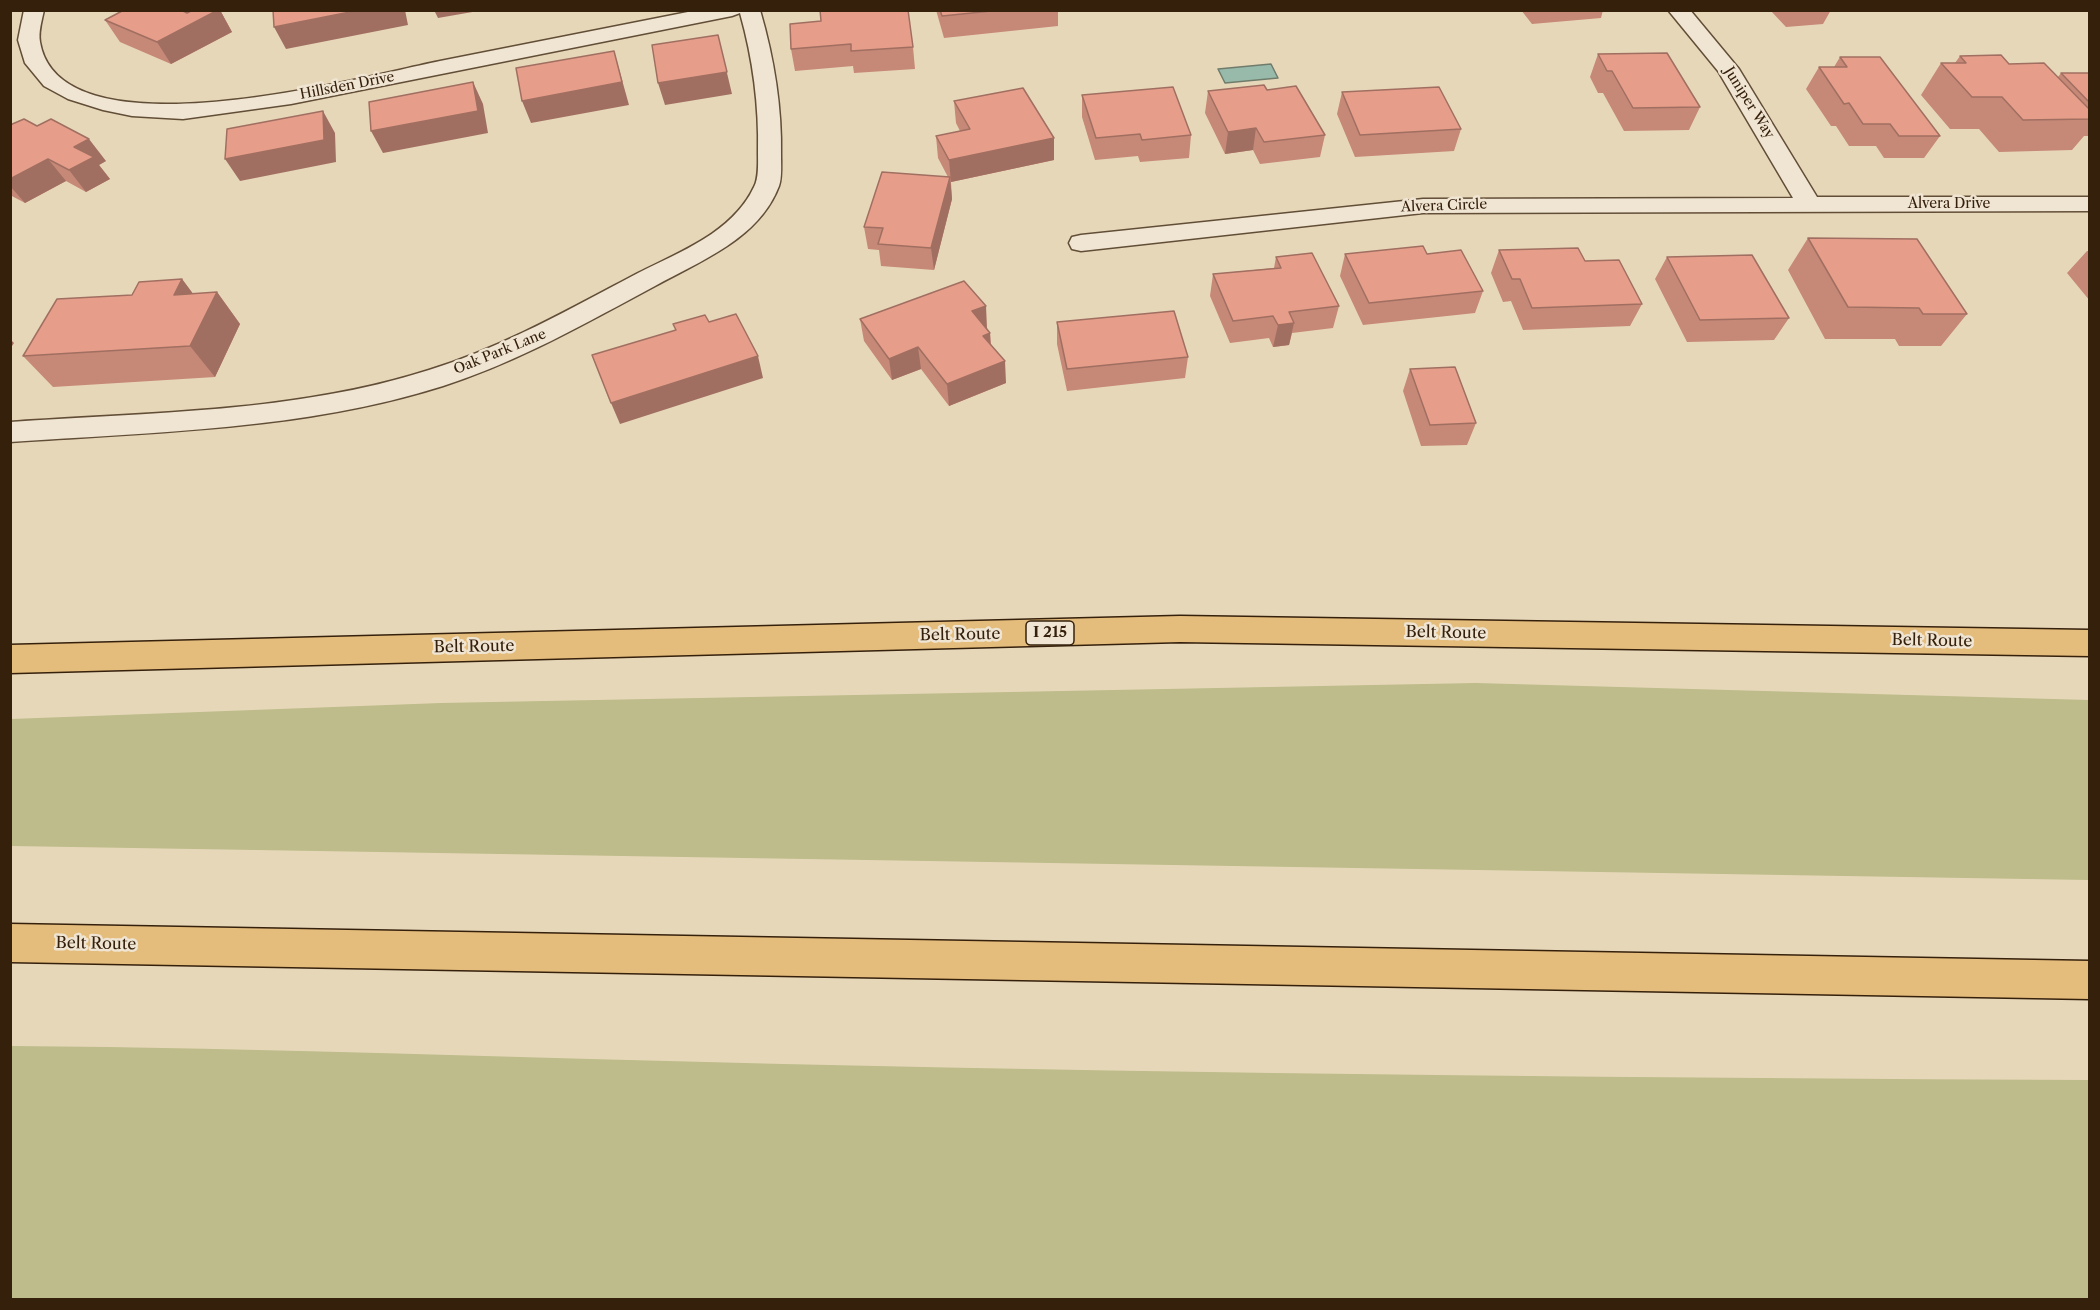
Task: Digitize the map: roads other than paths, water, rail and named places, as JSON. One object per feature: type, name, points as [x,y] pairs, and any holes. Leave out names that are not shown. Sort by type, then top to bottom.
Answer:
[{"type":"highway","name":"Belt Route","points":[[10,659],[1180,629],[2090,643]]},
{"type":"highway","name":"Belt Route","points":[[10,943],[2090,980]]},
{"type":"street","name":"Hillsden Drive","points":[[34,10],[24,30],[23,56],[28,68],[40,80],[57,90],[99,105],[153,112],[212,110],[272,101],[732,10]]},
{"type":"street","name":"Oak Park Lane","points":[[10,432],[271,412],[383,393],[434,378],[520,346],[710,245],[743,223],[758,204],[768,184],[769,91],[759,38],[750,10]]},
{"type":"street","name":"Juniper Way","points":[[1678,10],[1708,42],[1728,69],[1808,203]]},
{"type":"street","name":"Alvera Drive","points":[[1808,203],[2090,204]]},
{"type":"street","name":"Alvera Circle","points":[[1081,243],[1423,206],[1808,203]]}]
